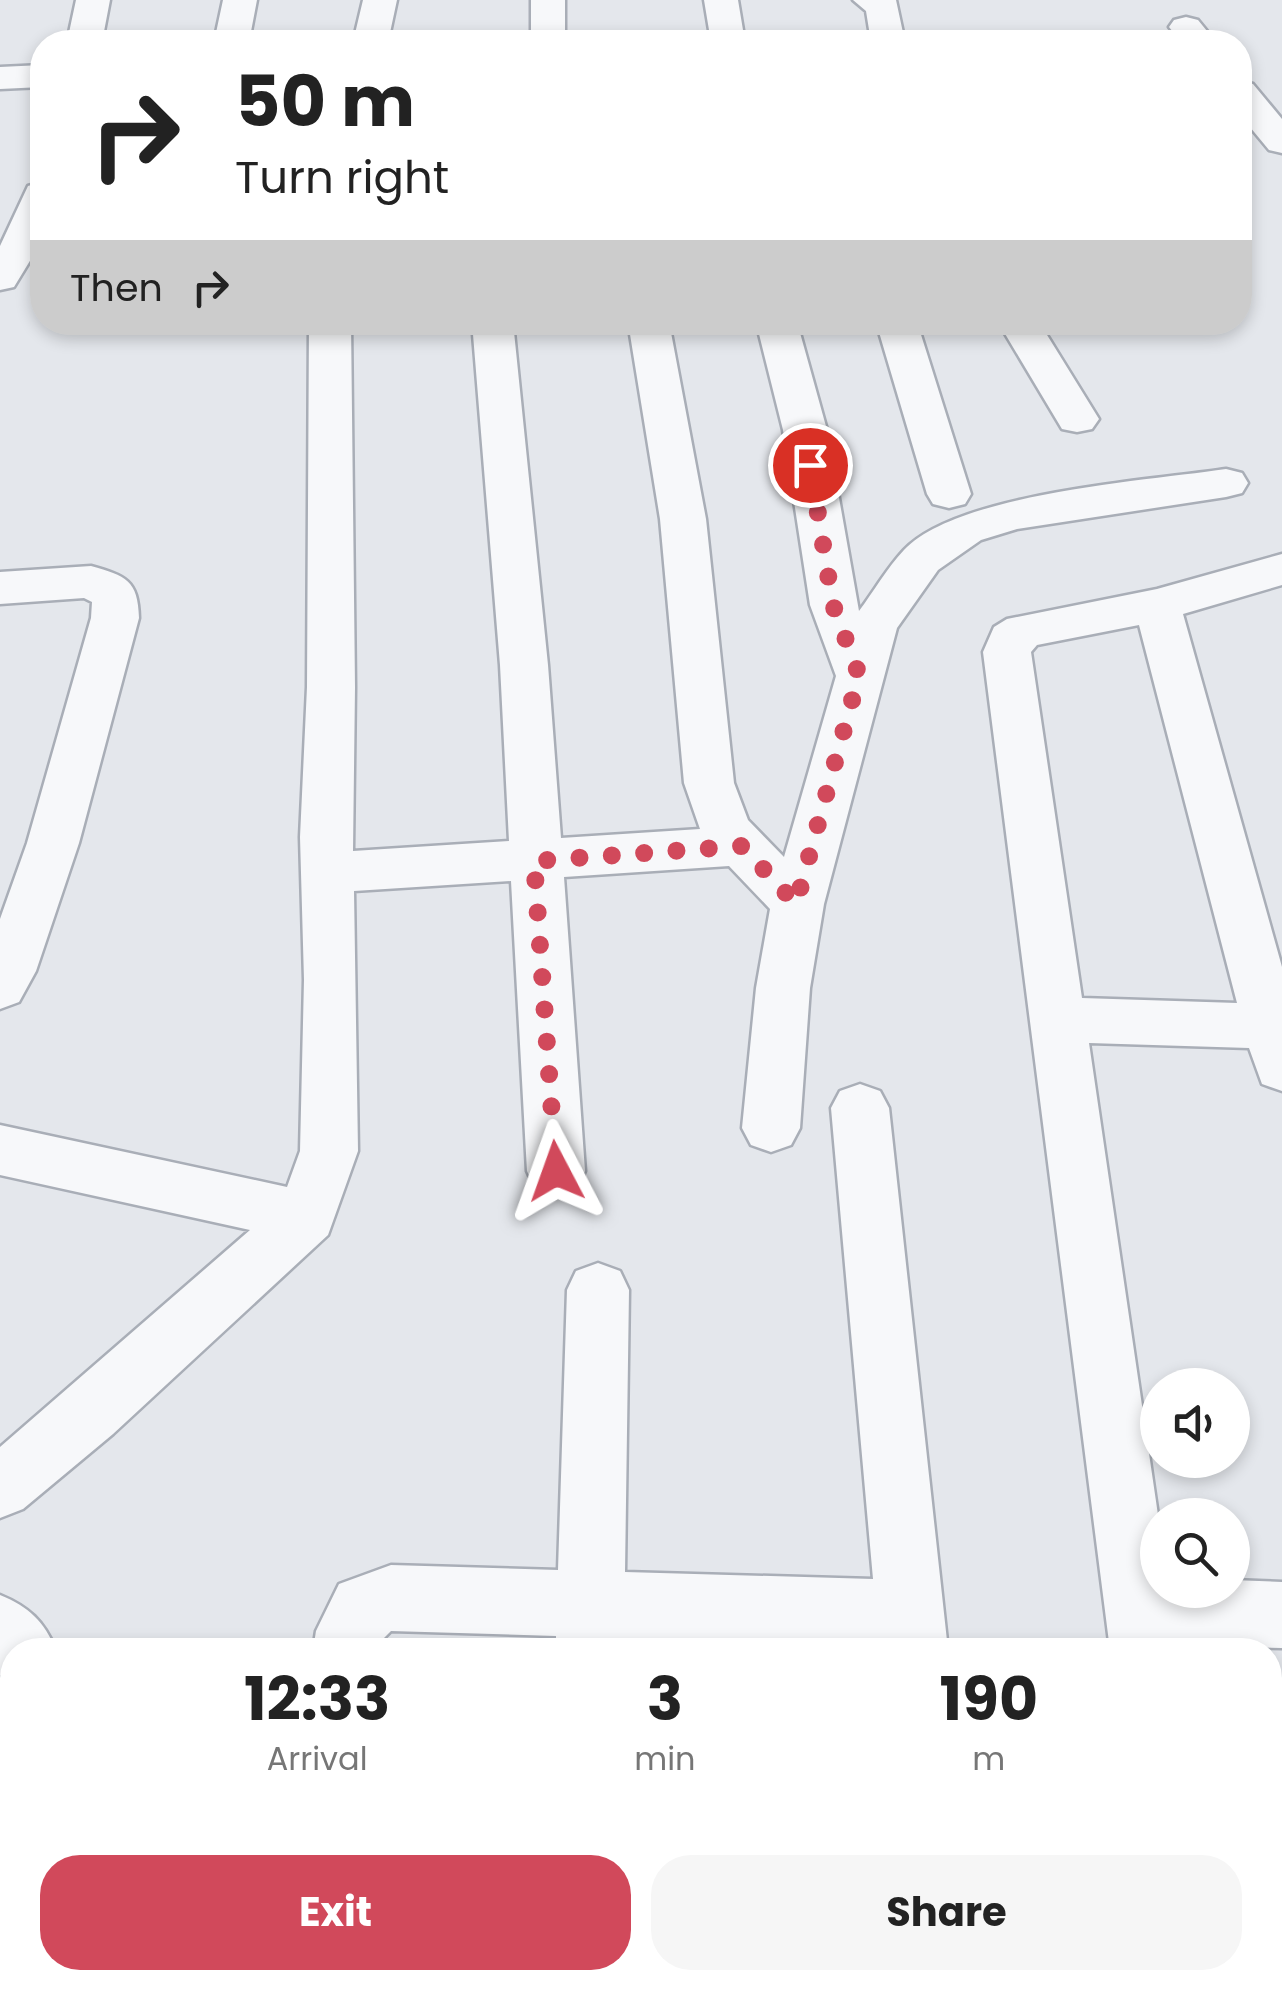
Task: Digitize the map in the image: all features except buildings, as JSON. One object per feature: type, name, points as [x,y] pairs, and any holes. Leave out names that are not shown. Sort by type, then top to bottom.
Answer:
[{"type":"street","points":[[87,30],[94,0]]},
{"type":"street","points":[[234,30],[240,0]]},
{"type":"street","points":[[374,30],[380,0]]},
{"type":"street","points":[[548,0],[548,30]]},
{"type":"street","points":[[722,0],[726,30]]},
{"type":"street","points":[[870,0],[882,5],[886,30]]},
{"type":"street","points":[[0,78],[30,77]]},
{"type":"street","points":[[0,278],[11,241],[30,212]]},
{"type":"street","points":[[0,1486],[90,1413],[307,1217],[329,1151],[330,335]]},
{"type":"street","points":[[493,335],[524,665],[556,1171]]},
{"type":"street","points":[[650,335],[684,519],[710,783],[726,830],[796,904]]},
{"type":"street","points":[[779,335],[804,430],[833,605],[859,675]]},
{"type":"street","points":[[900,335],[949,494]]},
{"type":"street","points":[[1026,335],[1077,419]]},
{"type":"street","points":[[771,1128],[783,988],[796,904],[874,625],[922,559],[965,530],[1016,516],[1226,483]]},
{"type":"street","points":[[1282,569],[1158,605],[1024,632],[1011,639],[1006,652],[1141,1630],[1282,1615]]},
{"type":"street","points":[[0,588],[91,582],[115,594],[115,606],[52,843],[9,972],[0,987]]},
{"type":"street","points":[[1058,1020],[1278,1040],[1158,605]]},
{"type":"street","points":[[327,872],[742,846]]},
{"type":"street","points":[[349,1638],[364,1608],[391,1598],[591,1627],[913,1632],[860,1108]]},
{"type":"street","points":[[0,1150],[307,1217]]},
{"type":"street","points":[[591,1627],[598,1290]]},
{"type":"route","points":[[556,1171],[534,861],[742,846],[796,904],[859,675],[833,605],[810,465]]}]
